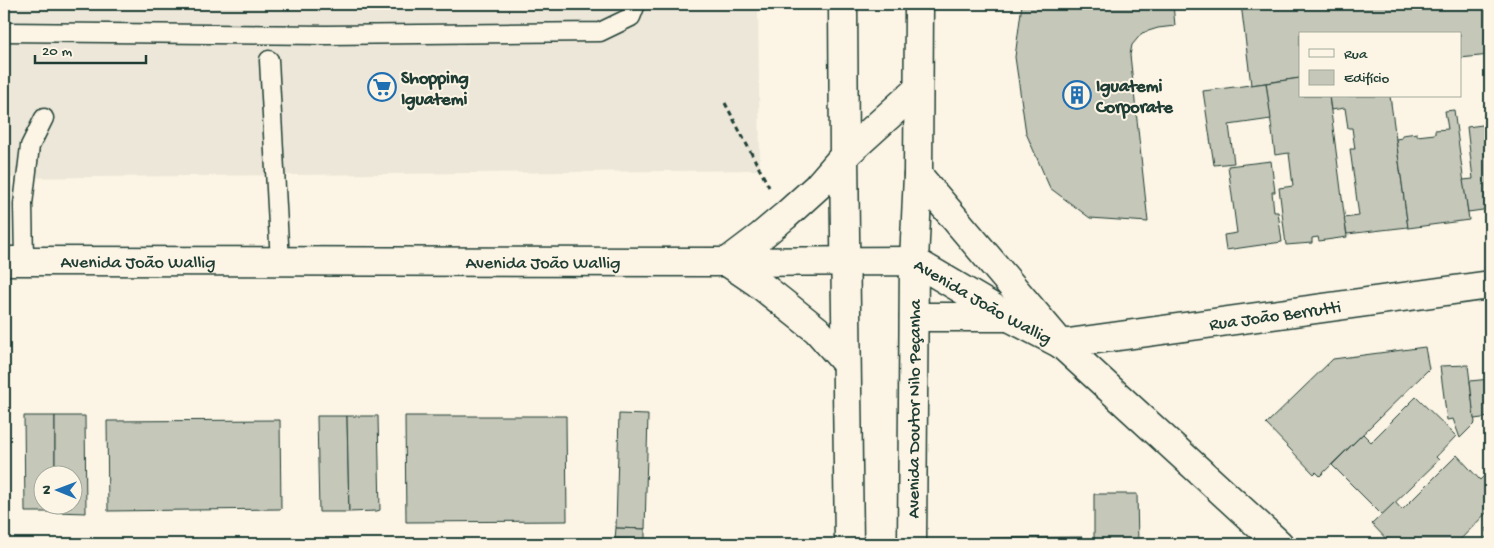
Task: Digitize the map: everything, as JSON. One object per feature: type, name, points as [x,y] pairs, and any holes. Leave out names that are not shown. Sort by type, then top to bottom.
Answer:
[{"type":"main road","points":[[843,4],[846,363],[850,544]]},
{"type":"main road","name":"Avenida Doutor Nilo Peçanha","points":[[912,544],[914,261],[918,175],[919,4]]},
{"type":"main road","points":[[846,363],[816,330],[758,283],[727,262],[785,216],[817,187],[844,156],[918,89]]},
{"type":"main road","name":"Avenida João Wallig","points":[[918,175],[1061,344],[1279,544]]},
{"type":"main road","name":"Avenida João Wallig","points":[[14,261],[914,261],[1009,317],[1061,344]]},
{"type":"main road","name":"Rua João Berrutti","points":[[1061,344],[1490,285]]},
{"type":"main road","points":[[914,317],[1009,317]]},
{"type":"lane","points":[[4,32],[326,35],[600,32],[631,17],[636,4]]},
{"type":"lane","points":[[269,60],[280,262]]},
{"type":"lane","points":[[14,261],[30,146],[44,118]]},
{"type":"path","points":[[725,103],[785,216]]},
{"type":"shaded area","name":"Shopping Iguatemi","points":[[4,4],[758,4],[760,170],[4,178]]},
{"type":"building","name":"Iguatemi Corporate","points":[[1022,4],[1173,4],[1175,26],[1158,28],[1142,33],[1132,45],[1130,55],[1148,222],[1090,218],[1050,188],[1026,133],[1015,57]]},
{"type":"building","points":[[1241,4],[1490,4],[1490,55],[1462,58],[1462,32],[1299,32],[1299,78],[1251,85]]},
{"type":"building","points":[[1299,78],[1299,98],[1329,98],[1347,237],[1319,241],[1318,237],[1312,238],[1312,243],[1286,245],[1279,188],[1293,186],[1289,153],[1275,155],[1266,83]]},
{"type":"building","points":[[1266,83],[1271,119],[1229,125],[1234,163],[1214,165],[1203,91]]},
{"type":"building","points":[[1329,98],[1390,98],[1408,227],[1347,234],[1344,218],[1359,216],[1350,149],[1355,149],[1352,128],[1348,128],[1345,108],[1331,110]]},
{"type":"building","points":[[1454,110],[1469,220],[1408,228],[1396,139],[1402,138],[1402,135],[1417,133],[1417,136],[1435,134],[1435,130],[1448,129],[1445,111]]},
{"type":"building","points":[[1490,124],[1490,209],[1468,212],[1463,180],[1473,179],[1467,127]]},
{"type":"building","points":[[1271,161],[1275,192],[1272,192],[1274,212],[1278,212],[1282,242],[1226,250],[1224,235],[1237,233],[1228,166]]},
{"type":"building","points":[[1425,347],[1429,369],[1320,476],[1316,472],[1314,474],[1266,424],[1333,359]]},
{"type":"building","points":[[1468,365],[1475,423],[1460,438],[1453,419],[1447,420],[1440,366]]},
{"type":"building","points":[[1490,379],[1490,417],[1474,419],[1470,381]]},
{"type":"building","points":[[1416,397],[1456,436],[1436,457],[1439,460],[1382,515],[1332,465],[1363,434],[1371,442]]},
{"type":"building","points":[[619,414],[648,415],[645,529],[616,528]]},
{"type":"building","points":[[24,416],[55,416],[55,466],[32,466],[32,512],[25,512]]},
{"type":"building","points":[[55,416],[85,416],[86,513],[82,513],[82,466],[55,466]]},
{"type":"building","points":[[317,416],[347,416],[349,512],[319,512]]},
{"type":"building","points":[[347,416],[378,416],[380,510],[377,511],[349,512]]},
{"type":"building","points":[[405,416],[566,416],[567,521],[406,522]]},
{"type":"building","points":[[280,420],[281,509],[108,511],[107,421]]},
{"type":"building","points":[[1457,455],[1480,480],[1490,470],[1490,509],[1456,544],[1391,544],[1372,524],[1395,502],[1402,510]]},
{"type":"building","points":[[1094,494],[1137,494],[1138,544],[1094,544]]},
{"type":"building","points":[[1490,526],[1490,544],[1479,544],[1488,535],[1485,530]]},
{"type":"building","points":[[616,528],[645,529],[645,540],[615,539]]},
{"type":"building","points":[[1082,537],[1082,544],[990,544],[989,538]]},
{"type":"place","name":"Shopping Iguatemi","points":[[382,87]]},
{"type":"place","name":"Iguatemi Corporate","points":[[1077,95]]}]
